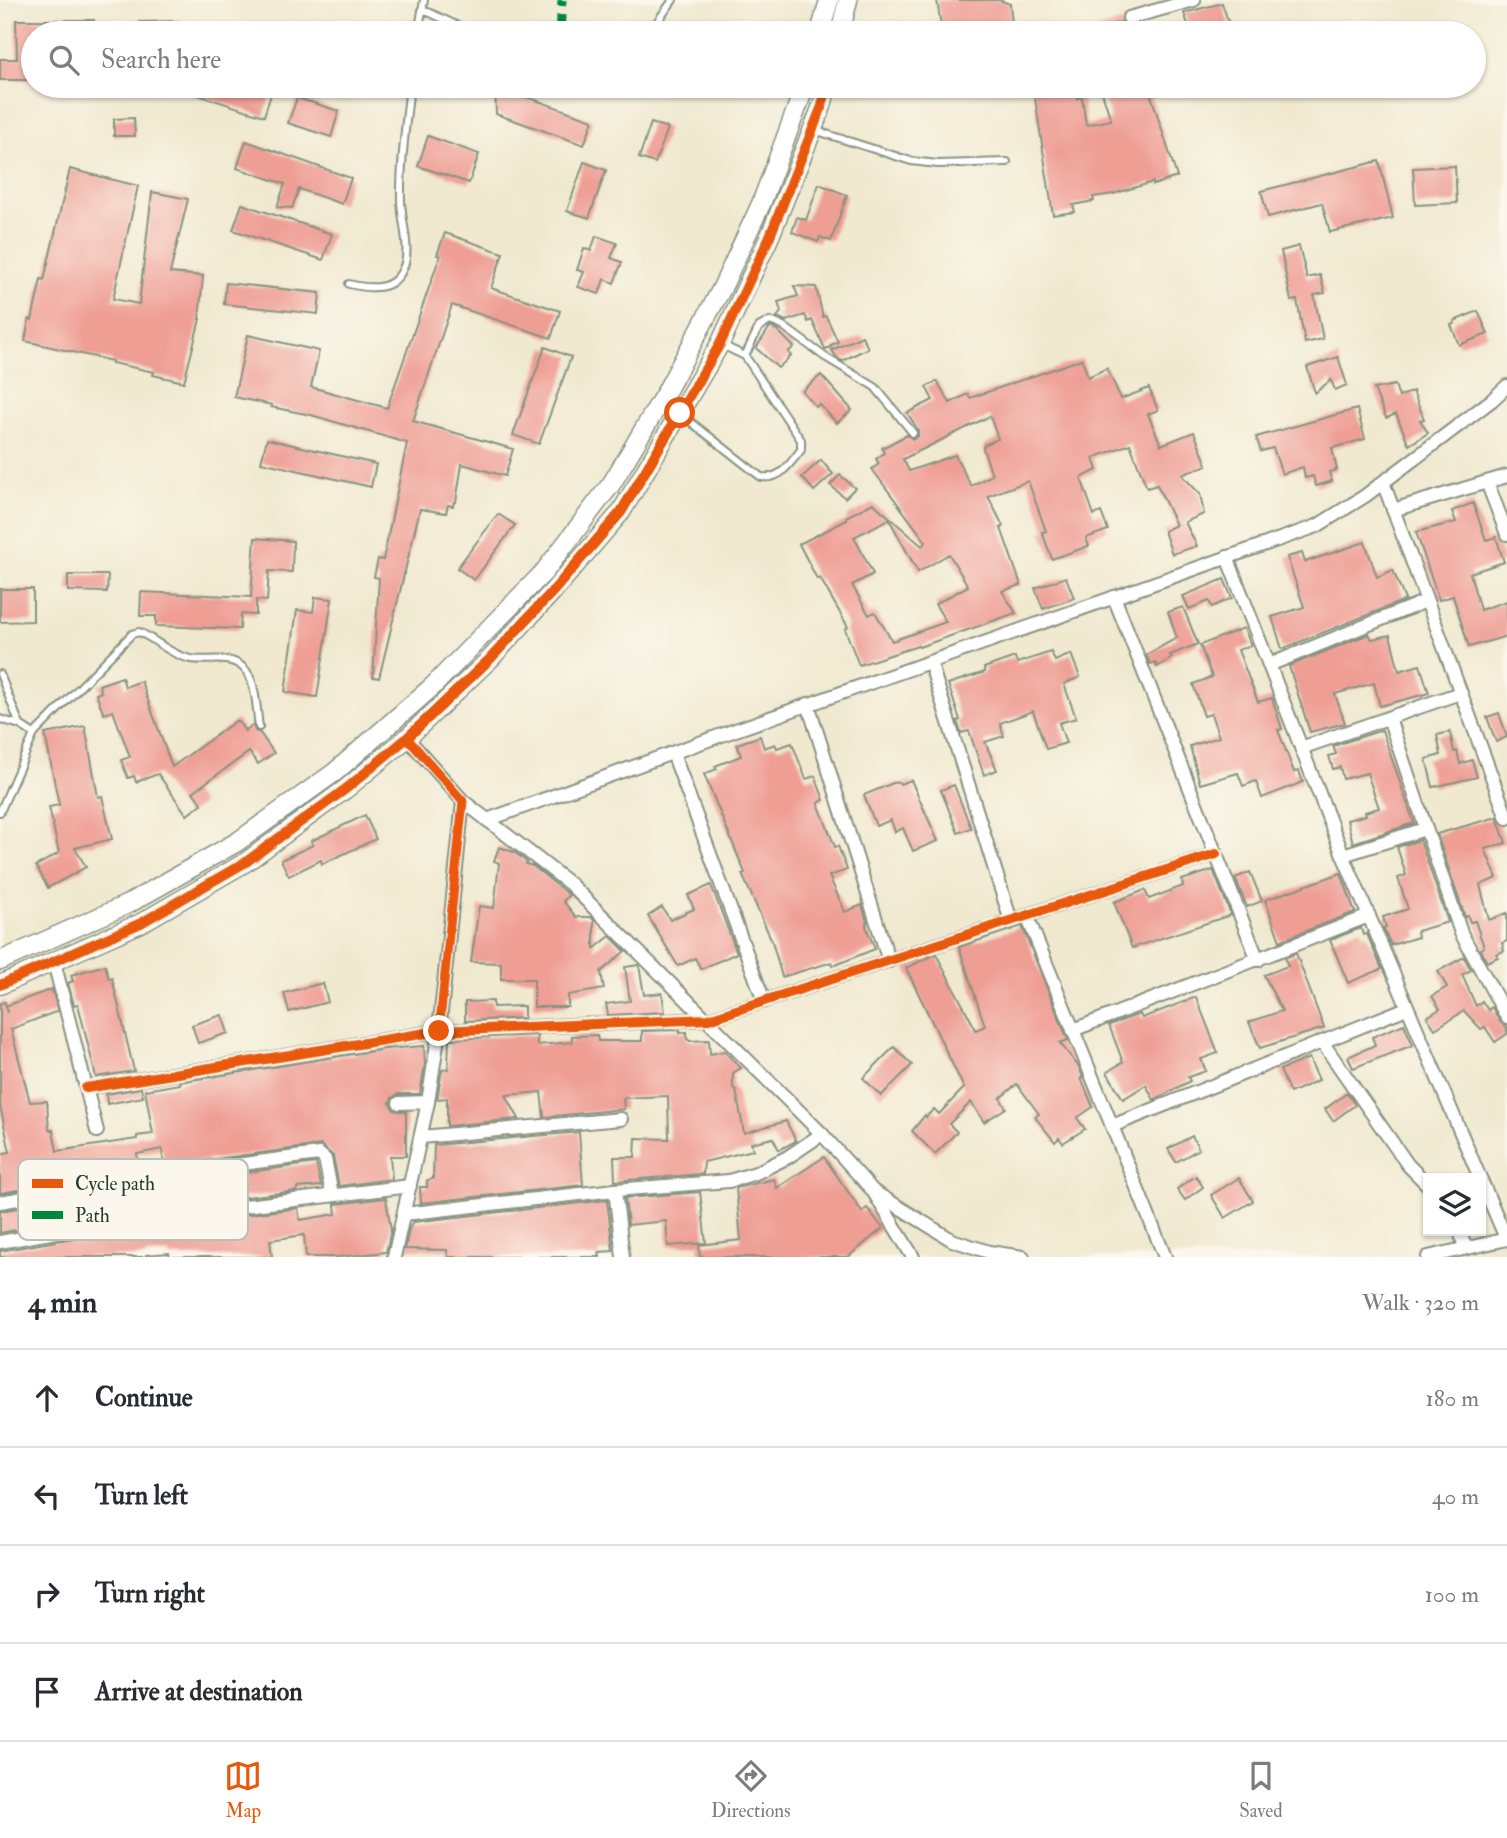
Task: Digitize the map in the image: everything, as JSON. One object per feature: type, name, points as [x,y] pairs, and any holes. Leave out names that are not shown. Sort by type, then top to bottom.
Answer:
[{"type":"street","points":[[823,21],[829,0]]},
{"type":"street","points":[[843,21],[848,0]]},
{"type":"street","points":[[1129,18],[1194,0]]},
{"type":"street","points":[[0,961],[128,904],[237,842],[335,772],[433,686],[544,572],[612,483],[679,368],[722,288],[761,204],[801,98]]},
{"type":"street","points":[[0,985],[141,923],[246,862],[347,788],[407,738],[490,659],[621,512],[680,413],[720,344],[770,236],[823,98]]},
{"type":"street","points":[[487,820],[808,704],[1317,526],[1383,482],[1507,386]]},
{"type":"street","points":[[1393,510],[1507,476]]},
{"type":"street","points":[[1383,482],[1507,818]]},
{"type":"street","points":[[1487,482],[1507,534]]},
{"type":"street","points":[[1227,558],[1343,855],[1477,1173]]},
{"type":"street","points":[[1114,597],[1258,960]]},
{"type":"street","points":[[1269,665],[1426,601]]},
{"type":"street","points":[[930,662],[1011,921]]},
{"type":"street","points":[[1301,748],[1460,693]]},
{"type":"street","points":[[808,704],[889,961]]},
{"type":"street","points":[[1389,718],[1461,933],[1507,1017]]},
{"type":"street","points":[[407,738],[463,801],[570,884],[822,1133],[873,1191],[913,1257]]},
{"type":"street","points":[[673,752],[764,1001]]},
{"type":"street","points":[[394,1257],[428,1102],[439,1031],[463,801]]},
{"type":"street","points":[[1343,855],[1425,830]]},
{"type":"street","points":[[86,1088],[439,1031],[709,1019],[1216,855]]},
{"type":"street","points":[[1027,916],[1165,1257]]},
{"type":"street","points":[[1073,1030],[1369,916]]},
{"type":"street","points":[[54,962],[97,1131]]},
{"type":"street","points":[[1112,1126],[1407,1008]]},
{"type":"street","points":[[1322,1042],[1408,1165],[1423,1180]]},
{"type":"street","points":[[399,1103],[428,1102]]},
{"type":"street","points":[[421,1137],[621,1119]]},
{"type":"street","points":[[404,1214],[615,1190],[729,1181],[777,1162],[822,1133]]},
{"type":"street","points":[[248,1163],[319,1154],[325,1159],[332,1194]]},
{"type":"street","points":[[248,1205],[410,1185]]},
{"type":"street","points":[[615,1190],[623,1257]]},
{"type":"street","points":[[873,1191],[951,1240],[989,1252],[1023,1257]]},
{"type":"street","points":[[1428,1257],[1506,1239],[1486,1193]]},
{"type":"street","points":[[0,1202],[18,1199]]},
{"type":"street","points":[[1461,1236],[1465,1248]]},
{"type":"street","points":[[0,1242],[18,1239]]},
{"type":"lane","points":[[420,21],[424,0]]},
{"type":"lane","points":[[658,21],[673,0]]},
{"type":"lane","points":[[422,9],[448,21]]},
{"type":"lane","points":[[349,284],[369,288],[385,287],[404,265],[400,199],[409,98]]},
{"type":"lane","points":[[812,129],[911,161],[938,164],[1007,162]]},
{"type":"lane","points":[[745,356],[759,327],[770,321],[783,326],[825,357],[875,387],[913,433]]},
{"type":"lane","points":[[680,413],[761,477],[770,479],[780,475],[801,450],[801,440],[745,356],[720,344]]},
{"type":"lane","points":[[0,812],[34,734],[132,634],[139,632],[190,659],[227,660],[242,664],[252,679],[259,726]]},
{"type":"lane","points":[[0,674],[20,726]]},
{"type":"lane","points":[[0,719],[34,734]]},
{"type":"building","points":[[937,0],[999,0],[1010,4],[1012,21],[940,21]]},
{"type":"building","points":[[1222,3],[1228,21],[1187,21],[1184,13]]},
{"type":"building","points":[[16,20],[94,20],[21,21],[21,80],[0,80],[0,59],[17,59]]},
{"type":"building","points":[[207,98],[270,98],[264,116]]},
{"type":"building","points":[[297,98],[339,111],[331,137],[288,123]]},
{"type":"building","points":[[495,98],[530,98],[593,120],[584,145],[496,114]]},
{"type":"building","points":[[1035,98],[1082,98],[1086,125],[1111,120],[1104,98],[1152,98],[1177,177],[1153,185],[1153,182],[1093,197],[1094,201],[1073,205],[1075,212],[1053,215]]},
{"type":"building","points":[[134,118],[135,136],[114,136],[114,119]]},
{"type":"building","points":[[651,123],[668,128],[655,163],[639,158]]},
{"type":"building","points":[[428,136],[479,154],[469,183],[418,166]]},
{"type":"building","points":[[246,141],[351,178],[342,204],[299,189],[292,208],[277,207],[285,184],[237,168]]},
{"type":"building","points":[[1379,161],[1393,218],[1330,232],[1322,203],[1268,217],[1261,191]]},
{"type":"building","points":[[584,162],[606,170],[589,218],[567,211]]},
{"type":"building","points":[[1455,166],[1457,203],[1415,205],[1413,168]]},
{"type":"building","points":[[70,169],[138,186],[113,299],[139,304],[152,192],[188,199],[170,273],[203,276],[200,319],[184,382],[112,361],[25,341],[41,279],[44,280]]},
{"type":"building","points":[[819,184],[847,195],[831,241],[820,237],[818,242],[792,232],[797,217],[806,220]]},
{"type":"building","points":[[242,204],[332,234],[323,260],[233,230]]},
{"type":"building","points":[[445,233],[503,253],[491,288],[560,311],[551,338],[452,305],[413,421],[513,449],[505,476],[462,464],[453,506],[448,505],[446,513],[420,509],[379,678],[373,677],[379,578],[374,577],[378,559],[383,560],[407,443],[311,415],[234,397],[248,335],[319,351],[311,387],[387,408],[440,256],[437,255]]},
{"type":"building","points":[[596,236],[617,243],[611,258],[622,262],[614,283],[604,279],[599,294],[578,287],[584,272],[577,270],[584,248],[591,251]]},
{"type":"building","points":[[1299,246],[1307,278],[1320,275],[1325,293],[1314,295],[1323,339],[1305,343],[1297,300],[1291,301],[1281,251]]},
{"type":"building","points":[[226,283],[320,293],[318,314],[224,304]]},
{"type":"building","points":[[794,286],[816,287],[823,317],[826,316],[838,342],[831,347],[825,349],[812,320],[808,322],[805,315],[786,321],[777,317],[781,312],[778,302],[798,296]]},
{"type":"building","points":[[1478,311],[1488,334],[1459,345],[1451,325],[1454,321]]},
{"type":"building","points":[[770,327],[777,330],[794,347],[788,352],[791,356],[778,368],[756,348]]},
{"type":"building","points":[[862,336],[868,348],[842,361],[836,357],[832,350]]},
{"type":"building","points":[[545,347],[571,357],[539,444],[513,435]]},
{"type":"building","points":[[1338,357],[1347,385],[1335,390],[1331,380],[1315,393],[1307,367]]},
{"type":"building","points":[[1082,359],[1088,377],[1107,368],[1121,399],[1149,388],[1158,410],[1148,414],[1161,445],[1194,432],[1207,465],[1182,475],[1200,494],[1204,514],[1185,522],[1197,546],[1172,554],[1164,531],[1176,525],[1157,485],[1147,488],[1130,444],[1093,458],[1097,470],[1081,478],[1094,515],[1101,512],[1108,530],[1086,538],[1089,546],[1052,559],[1042,532],[1046,531],[1028,481],[988,496],[1003,526],[1001,528],[1021,585],[1002,591],[1016,613],[859,665],[845,629],[848,627],[820,578],[817,579],[799,544],[847,520],[846,517],[873,503],[922,546],[926,542],[872,469],[879,464],[876,459],[884,453],[882,448],[907,435],[913,439],[918,436],[918,430],[907,413],[933,400],[926,387],[937,381],[950,403],[968,394],[970,398]],"holes":[[[990,416],[998,439],[983,448],[992,475],[971,486],[955,455],[909,471],[903,459]],[[889,519],[918,572],[949,554],[968,586],[935,604],[946,622],[892,641],[875,612],[869,615],[852,585],[873,574],[854,537]]]},
{"type":"building","points":[[821,375],[852,410],[837,423],[819,404],[816,407],[802,391]]},
{"type":"building","points":[[1395,385],[1399,397],[1413,391],[1424,419],[1420,420],[1428,433],[1409,445],[1396,414],[1386,418],[1374,389]]},
{"type":"building","points":[[1357,409],[1365,439],[1332,448],[1337,470],[1329,472],[1332,481],[1316,486],[1313,476],[1305,478],[1303,467],[1282,474],[1273,448],[1261,451],[1256,437]]},
{"type":"building","points":[[267,439],[376,464],[371,487],[261,462]]},
{"type":"building","points":[[821,460],[833,474],[814,491],[802,477]]},
{"type":"building","points":[[840,475],[855,488],[845,498],[830,485]]},
{"type":"building","points":[[1473,503],[1486,540],[1496,537],[1504,562],[1470,573],[1480,610],[1507,601],[1507,636],[1469,647],[1453,596],[1439,600],[1416,532],[1456,522],[1452,511]]},
{"type":"building","points":[[498,514],[515,525],[474,580],[457,568]]},
{"type":"building","points":[[255,538],[293,541],[292,572],[269,571],[267,601],[256,600],[256,615],[241,614],[240,629],[156,626],[156,616],[140,616],[141,592],[251,597]]},
{"type":"building","points":[[1365,542],[1377,577],[1393,570],[1405,600],[1282,649],[1272,617],[1304,607],[1287,557],[1302,553],[1305,562]]},
{"type":"building","points":[[68,575],[108,575],[107,592],[68,591]]},
{"type":"building","points":[[1066,577],[1074,598],[1043,609],[1035,588]]},
{"type":"building","points":[[1224,579],[1232,598],[1212,607],[1209,601],[1189,609],[1183,596]]},
{"type":"building","points":[[0,589],[33,589],[33,621],[0,622]]},
{"type":"building","points":[[315,597],[332,599],[317,697],[285,692],[297,610],[313,612]]},
{"type":"building","points":[[1183,607],[1198,644],[1170,655],[1172,658],[1157,667],[1155,662],[1150,664],[1146,655],[1177,638],[1168,612]]},
{"type":"building","points":[[1244,628],[1251,645],[1238,650],[1258,702],[1272,698],[1282,729],[1278,730],[1294,772],[1299,771],[1303,782],[1262,798],[1256,781],[1243,786],[1238,773],[1200,784],[1190,746],[1219,737],[1211,714],[1204,716],[1193,684],[1212,677],[1200,645]]},
{"type":"building","points":[[1369,634],[1372,639],[1390,635],[1399,671],[1420,665],[1429,693],[1380,706],[1374,683],[1335,694],[1345,723],[1310,732],[1289,666]]},
{"type":"building","points":[[1051,652],[1055,661],[1071,654],[1080,677],[1064,684],[1076,718],[1059,723],[1066,743],[1046,749],[1033,711],[1000,723],[1004,736],[985,742],[997,770],[984,775],[969,731],[961,733],[957,721],[960,720],[948,684],[985,672],[984,668],[1015,657],[1017,663]]},
{"type":"building","points":[[122,677],[125,687],[141,681],[172,767],[237,720],[245,731],[253,725],[274,753],[258,764],[249,752],[193,792],[202,804],[187,815],[158,774],[136,782],[134,776],[128,778],[121,760],[130,757],[113,711],[104,714],[96,694],[101,692],[99,685]]},
{"type":"building","points":[[1499,713],[1507,737],[1496,742],[1487,717]]},
{"type":"building","points":[[85,726],[98,797],[102,796],[112,839],[75,848],[86,867],[48,888],[36,866],[59,853],[49,807],[59,805],[45,734]]},
{"type":"building","points":[[1382,730],[1414,823],[1353,843],[1347,820],[1379,808],[1367,773],[1343,779],[1340,767],[1333,769],[1329,756],[1336,754],[1333,746]]},
{"type":"building","points":[[1450,732],[1454,752],[1457,751],[1460,764],[1472,760],[1477,777],[1433,787],[1426,759],[1441,755],[1437,735]]},
{"type":"building","points":[[760,736],[764,748],[775,744],[777,748],[792,743],[806,779],[815,776],[824,800],[818,803],[847,870],[829,876],[845,912],[862,905],[866,926],[875,949],[833,966],[832,962],[782,977],[772,941],[742,874],[745,873],[704,774],[717,769],[715,766],[741,756],[737,744]]},
{"type":"building","points":[[911,780],[938,841],[913,851],[903,828],[895,832],[891,820],[876,826],[864,795],[893,783],[900,784]]},
{"type":"building","points":[[954,785],[971,828],[958,833],[941,790]]},
{"type":"building","points":[[365,815],[376,839],[322,864],[321,860],[289,876],[281,860],[313,845],[311,841]]},
{"type":"building","points":[[1497,817],[1506,843],[1485,849],[1497,878],[1480,885],[1489,920],[1507,913],[1507,941],[1502,943],[1504,951],[1487,962],[1480,950],[1484,947],[1475,921],[1470,922],[1468,916],[1465,917],[1437,834]]},
{"type":"building","points":[[1420,840],[1448,922],[1417,931],[1418,937],[1391,945],[1383,928],[1386,927],[1383,917],[1408,909],[1398,878],[1406,875],[1397,847]]},
{"type":"building","points":[[499,847],[514,852],[569,895],[563,901],[576,917],[591,917],[594,920],[594,949],[610,936],[625,951],[601,972],[604,989],[568,995],[568,1007],[534,1007],[534,979],[501,979],[501,963],[471,962],[479,906],[494,908],[499,863],[494,861]]},
{"type":"building","points":[[1213,870],[1231,915],[1132,948],[1114,902],[1145,890],[1149,899],[1183,886],[1182,880]]},
{"type":"building","points":[[1250,872],[1262,901],[1247,907],[1235,878]]},
{"type":"building","points":[[1341,873],[1355,912],[1280,941],[1265,900]]},
{"type":"building","points":[[711,885],[737,953],[701,969],[695,958],[678,966],[648,916],[662,907],[670,920],[694,909],[688,895]]},
{"type":"building","points":[[1022,926],[1068,1040],[1060,1043],[1079,1067],[1093,1107],[1077,1118],[1085,1129],[1063,1143],[1059,1138],[1055,1142],[1035,1117],[1039,1114],[1017,1084],[1000,1098],[1006,1108],[984,1122],[971,1102],[949,1124],[957,1132],[935,1154],[912,1131],[925,1115],[926,1117],[934,1109],[939,1114],[964,1088],[906,968],[936,954],[976,1030],[985,1026],[959,947]]},
{"type":"building","points":[[1361,928],[1363,935],[1367,934],[1382,969],[1348,983],[1330,940]]},
{"type":"building","points":[[1296,953],[1324,1028],[1260,1048],[1249,1022],[1282,1011],[1264,975],[1288,966],[1285,958]]},
{"type":"building","points":[[1464,957],[1471,970],[1462,975],[1476,1006],[1482,1001],[1488,1010],[1492,1007],[1500,1022],[1507,1027],[1507,1034],[1495,1042],[1485,1027],[1481,1029],[1464,1011],[1435,1029],[1427,1017],[1440,1009],[1432,996],[1447,987],[1438,971]]},
{"type":"building","points":[[105,965],[109,979],[112,978],[134,1071],[96,1077],[78,1004],[74,1005],[68,983],[73,981],[71,975]]},
{"type":"building","points":[[639,965],[644,995],[662,993],[665,1012],[608,1015],[606,1004],[630,1001],[625,967]]},
{"type":"building","points":[[323,983],[328,1002],[289,1012],[284,993]]},
{"type":"building","points":[[52,989],[58,1011],[11,1029],[30,1102],[47,1101],[49,1130],[53,1130],[57,1151],[137,1139],[137,1136],[153,1134],[145,1090],[180,1084],[179,1082],[385,1049],[424,1046],[425,1064],[420,1094],[398,1094],[390,1103],[394,1110],[406,1112],[406,1156],[390,1156],[392,1179],[339,1186],[333,1156],[321,1145],[216,1159],[163,1159],[162,1149],[137,1154],[138,1159],[18,1159],[18,1190],[0,1193],[0,1154],[10,1152],[0,1106],[0,1003],[5,1002],[7,1013],[6,1006]]},
{"type":"building","points":[[1196,997],[1218,1053],[1201,1059],[1206,1071],[1188,1077],[1190,1081],[1154,1100],[1146,1085],[1123,1099],[1107,1072],[1123,1062],[1109,1025],[1140,1014],[1142,1018]]},
{"type":"building","points":[[493,1001],[493,1007],[524,1006],[524,1018],[465,1021],[465,1002]]},
{"type":"building","points":[[222,1015],[228,1033],[198,1043],[192,1025]]},
{"type":"building","points":[[1404,1024],[1413,1045],[1353,1068],[1348,1057],[1375,1045],[1372,1037]]},
{"type":"building","points":[[680,1030],[680,1033],[687,1032],[687,1039],[690,1041],[709,1040],[710,1054],[724,1051],[741,1068],[733,1073],[733,1088],[736,1090],[744,1133],[786,1121],[796,1141],[779,1150],[773,1138],[751,1143],[753,1150],[704,1162],[703,1174],[615,1181],[614,1157],[635,1157],[636,1138],[669,1139],[668,1096],[623,1098],[624,1109],[544,1117],[541,1092],[506,1095],[519,1119],[447,1126],[447,1098],[437,1099],[442,1070],[448,1069],[449,1039],[537,1035],[537,1045],[572,1042],[572,1036],[597,1035],[598,1041],[642,1041],[642,1031]]},
{"type":"building","points":[[894,1047],[912,1065],[881,1096],[863,1078]]},
{"type":"building","points":[[1309,1058],[1319,1080],[1290,1093],[1280,1070]]},
{"type":"building","points":[[141,1088],[143,1097],[107,1104],[106,1094]]},
{"type":"building","points":[[1347,1093],[1355,1105],[1333,1121],[1325,1109]]},
{"type":"building","points":[[579,1132],[583,1185],[421,1203],[420,1187],[427,1187],[427,1180],[433,1179],[434,1145]]},
{"type":"building","points":[[1192,1136],[1199,1149],[1176,1162],[1168,1149]]},
{"type":"building","points":[[824,1157],[862,1212],[867,1208],[883,1228],[848,1257],[700,1257],[699,1245],[741,1240],[736,1188],[774,1179],[777,1188]]},
{"type":"building","points":[[316,1163],[321,1186],[248,1197],[248,1172]]},
{"type":"building","points":[[1196,1176],[1203,1187],[1185,1200],[1177,1189]]},
{"type":"building","points":[[1239,1178],[1253,1201],[1225,1218],[1211,1195]]},
{"type":"building","points":[[700,1192],[706,1243],[668,1246],[666,1221],[628,1225],[625,1198]]},
{"type":"building","points":[[386,1198],[391,1230],[386,1252],[306,1257],[304,1235],[270,1240],[272,1257],[170,1257],[169,1253],[146,1257],[0,1257],[0,1251],[62,1240],[248,1240],[248,1214],[298,1208],[300,1220],[336,1214],[335,1204]]},
{"type":"building","points":[[607,1200],[613,1251],[599,1252],[600,1257],[448,1257],[447,1250],[405,1249],[413,1222]]},
{"type":"building","points":[[18,1208],[18,1230],[0,1233],[0,1211]]},
{"type":"marked path","points":[[561,21],[562,0]]},
{"type":"cycle path","points":[[0,985],[141,923],[246,862],[347,788],[407,738],[490,659],[621,512],[720,344],[770,236],[824,98]]},
{"type":"cycle path","points":[[86,1088],[439,1031],[709,1019],[1216,854]]},
{"type":"route","points":[[439,1031],[463,801],[407,738],[490,659],[621,512],[680,413]]}]
